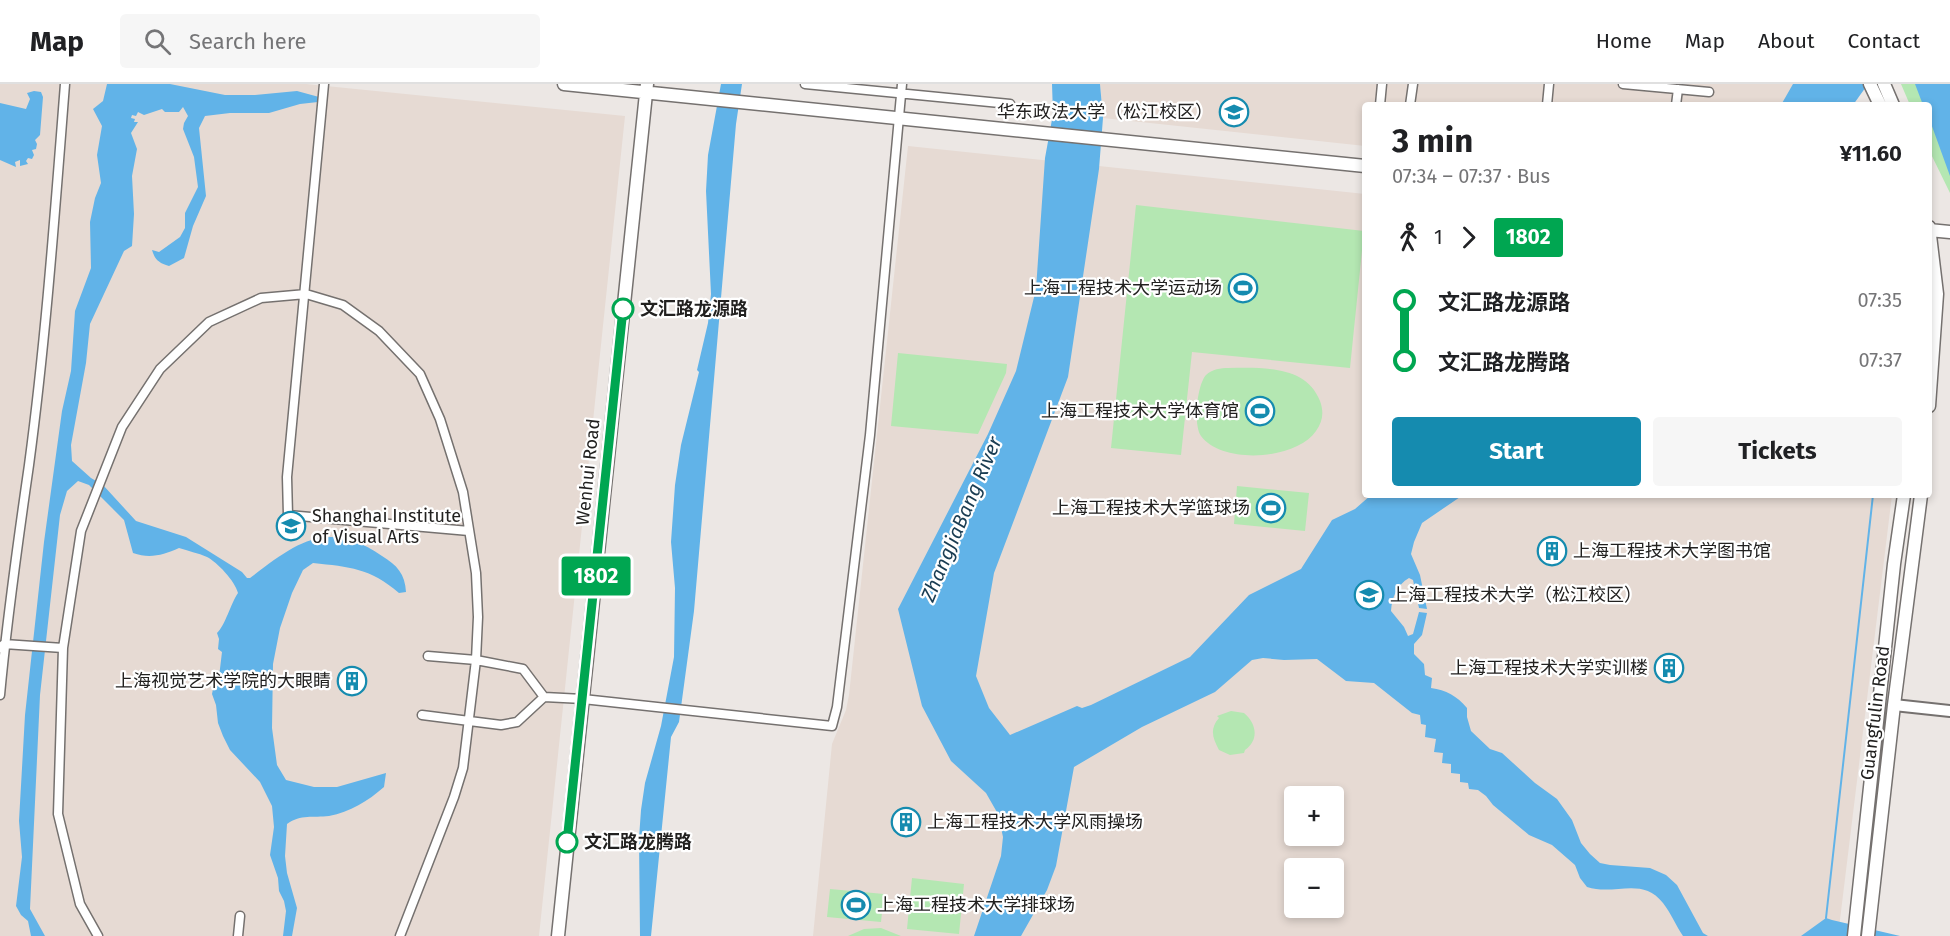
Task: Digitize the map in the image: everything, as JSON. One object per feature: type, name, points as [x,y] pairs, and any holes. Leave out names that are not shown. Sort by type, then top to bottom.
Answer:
[{"type":"main road","points":[[564,84],[646,88],[713,99],[1362,166]]},
{"type":"main road","points":[[1870,84],[1879,102]]},
{"type":"main road","points":[[1884,84],[1892,102]]},
{"type":"main road","name":"Wenhui Road","points":[[558,936],[646,88]]},
{"type":"main road","points":[[1932,229],[1950,232]]},
{"type":"main road","points":[[1932,257],[1936,294],[1932,358]]},
{"type":"main road","name":"Guangfulin Road","points":[[1854,936],[1894,564],[1904,498]]},
{"type":"main road","name":"Guangfulin Road","points":[[1868,931],[1921,498]]},
{"type":"street","points":[[0,695],[1,644],[29,465],[49,291],[66,84]]},
{"type":"street","points":[[324,84],[287,477],[288,515],[469,531]]},
{"type":"street","points":[[805,84],[901,89],[1010,104]]},
{"type":"street","points":[[1380,102],[1382,84]]},
{"type":"street","points":[[1410,102],[1413,84]]},
{"type":"street","points":[[1547,102],[1549,84]]},
{"type":"street","points":[[1623,84],[1709,92]]},
{"type":"street","points":[[422,715],[501,724],[517,722],[544,697],[583,699],[832,726],[837,707],[870,435],[901,89]]},
{"type":"street","points":[[1676,102],[1678,89]]},
{"type":"street","points":[[98,936],[80,904],[58,814],[59,648],[81,531],[123,427],[160,369],[208,322],[261,298],[306,294],[343,305],[379,331],[420,374],[440,419],[463,492],[476,573],[478,617],[476,660],[463,768],[400,936]]},
{"type":"street","points":[[1,644],[59,648]]},
{"type":"street","points":[[428,656],[476,660],[523,669],[544,697]]},
{"type":"street","points":[[1894,705],[1950,711]]},
{"type":"street","points":[[238,936],[240,916]]},
{"type":"shaded area","name":"Shanghai Institute of Visual Arts","points":[[0,84],[306,84],[625,116],[539,936],[0,936]]},
{"type":"shaded area","name":"华东政法大学（松江校区）","points":[[1100,84],[1844,84],[1852,102],[1362,102],[1362,146],[1103,118]]},
{"type":"shaded area","name":"上海工程技术大学（松江校区）","points":[[908,146],[1362,194],[1362,498],[1892,498],[1838,936],[813,936],[832,744],[846,710],[849,695]]},
{"type":"green space","points":[[1901,84],[1950,84],[1950,193],[1932,156],[1932,102],[1909,102]]},
{"type":"green space","name":"上海工程技术大学运动场","points":[[1136,205],[1362,231],[1350,368],[1192,352],[1181,455],[1111,448]]},
{"type":"green space","points":[[898,353],[1007,364],[1006,373],[978,434],[891,426]]},
{"type":"green space","name":"上海工程技术大学体育馆","points":[[1228,368],[1281,371],[1304,380],[1313,389],[1321,405],[1321,420],[1316,431],[1306,441],[1277,453],[1242,455],[1225,452],[1211,445],[1199,431],[1198,396],[1208,373]]},
{"type":"green space","name":"上海工程技术大学篮球场","points":[[1237,486],[1309,493],[1305,531],[1234,524]]},
{"type":"green space","points":[[1231,711],[1244,713],[1252,722],[1255,732],[1253,742],[1244,753],[1230,755],[1219,750],[1213,730],[1219,718],[1217,716]]},
{"type":"green space","points":[[912,878],[964,884],[959,934],[907,929]]},
{"type":"green space","name":"上海工程技术大学排球场","points":[[830,889],[884,894],[881,922],[827,917]]},
{"type":"green space","points":[[881,928],[901,936],[848,936],[864,929]]},
{"type":"water","points":[[107,84],[170,84],[225,95],[297,91],[319,97],[318,102],[300,104],[269,113],[230,113],[205,116],[199,128],[206,196],[193,226],[184,258],[169,266],[158,261],[152,250],[159,252],[180,237],[185,228],[185,213],[198,187],[194,157],[183,129],[188,116],[183,107],[179,112],[165,112],[162,109],[144,115],[138,112],[136,116],[132,115],[134,122],[138,122],[131,133],[137,149],[132,176],[134,214],[132,246],[124,251],[90,324],[86,363],[71,445],[72,461],[91,478],[103,485],[136,521],[186,537],[242,572],[247,578],[297,546],[328,537],[345,538],[362,545],[392,563],[402,575],[406,592],[399,593],[379,578],[359,570],[313,563],[303,570],[280,628],[273,664],[272,728],[277,765],[286,780],[314,787],[337,787],[386,773],[384,787],[358,805],[337,814],[302,818],[287,824],[285,856],[287,873],[297,908],[292,936],[283,936],[286,911],[270,855],[274,827],[272,806],[260,782],[230,750],[218,723],[212,694],[215,679],[219,677],[222,652],[218,649],[217,633],[238,593],[236,588],[220,567],[211,559],[200,554],[179,548],[156,555],[145,556],[133,553],[124,520],[89,485],[78,481],[67,491],[60,515],[40,695],[30,909],[45,936],[31,936],[28,921],[16,906],[22,857],[19,821],[25,715],[44,542],[62,411],[71,371],[75,311],[91,268],[90,222],[101,183],[97,155],[102,126],[93,109],[103,101]]},
{"type":"water","points":[[721,84],[742,84],[736,124],[694,611],[679,722],[671,737],[651,936],[640,936],[641,810],[645,783],[661,726],[674,657],[675,588],[671,542],[675,485],[681,445],[699,372],[697,370],[708,323],[711,294],[706,191],[708,155]]},
{"type":"water","name":"ZhangJiaBang River","points":[[1052,84],[1100,84],[1103,118],[1099,169],[1068,377],[994,573],[976,676],[989,708],[1010,735],[1077,706],[1082,708],[1091,705],[1190,657],[1249,595],[1301,569],[1332,520],[1355,509],[1368,498],[1459,498],[1422,523],[1414,542],[1411,554],[1420,575],[1427,609],[1419,608],[1413,580],[1409,578],[1398,588],[1391,611],[1408,636],[1413,634],[1419,612],[1427,613],[1422,635],[1414,644],[1414,654],[1424,664],[1425,675],[1432,678],[1431,688],[1442,690],[1459,700],[1467,708],[1471,731],[1490,749],[1502,753],[1535,783],[1557,799],[1572,820],[1581,843],[1600,863],[1650,868],[1666,875],[1677,885],[1703,933],[1708,936],[1683,936],[1663,903],[1646,890],[1628,888],[1608,890],[1587,887],[1580,878],[1575,865],[1552,845],[1529,835],[1493,805],[1486,796],[1478,790],[1469,789],[1468,783],[1460,782],[1460,774],[1451,773],[1451,764],[1442,763],[1443,753],[1434,752],[1436,739],[1425,737],[1426,725],[1421,724],[1420,715],[1412,713],[1374,683],[1346,681],[1317,659],[1263,658],[1252,660],[1215,692],[1142,727],[1074,767],[1056,866],[1047,890],[1021,936],[974,936],[1001,856],[1003,837],[998,814],[986,793],[951,761],[922,706],[898,609],[988,434],[1016,371],[1036,289],[1045,158],[1053,114]]},
{"type":"water","points":[[1793,84],[1868,84],[1855,102],[1783,102]]},
{"type":"water","points":[[1915,84],[1950,84],[1950,176],[1932,126],[1932,102],[1922,102]]},
{"type":"water","points":[[41,92],[43,97],[40,135],[35,140],[37,144],[36,149],[32,150],[34,155],[32,159],[28,158],[26,161],[28,164],[20,166],[20,160],[15,162],[16,167],[0,160],[0,103],[26,109],[30,99],[27,93]]},
{"type":"water","points":[[1826,918],[1832,920],[1900,936],[1801,936]]},
{"type":"waterway","points":[[1826,918],[1873,498]]},
{"type":"bus line","name":"1802","points":[[567,842],[623,309]]},
{"type":"place","name":"华东政法大学（松江校区）","points":[[1234,112]]},
{"type":"place","name":"上海工程技术大学运动场","points":[[1243,288]]},
{"type":"place","name":"文汇路龙源路","points":[[623,309]]},
{"type":"place","name":"上海工程技术大学体育馆","points":[[1260,411]]},
{"type":"place","name":"上海工程技术大学篮球场","points":[[1271,508]]},
{"type":"place","name":"Shanghai Institute of Visual Arts","points":[[291,526]]},
{"type":"place","name":"上海工程技术大学图书馆","points":[[1552,551]]},
{"type":"place","name":"上海工程技术大学（松江校区）","points":[[1369,595]]},
{"type":"place","name":"上海工程技术大学实训楼","points":[[1669,668]]},
{"type":"place","name":"上海视觉艺术学院的大眼睛","points":[[352,681]]},
{"type":"place","name":"上海工程技术大学风雨操场","points":[[906,822]]},
{"type":"place","name":"文汇路龙腾路","points":[[567,842]]},
{"type":"place","name":"上海工程技术大学排球场","points":[[856,905]]}]
